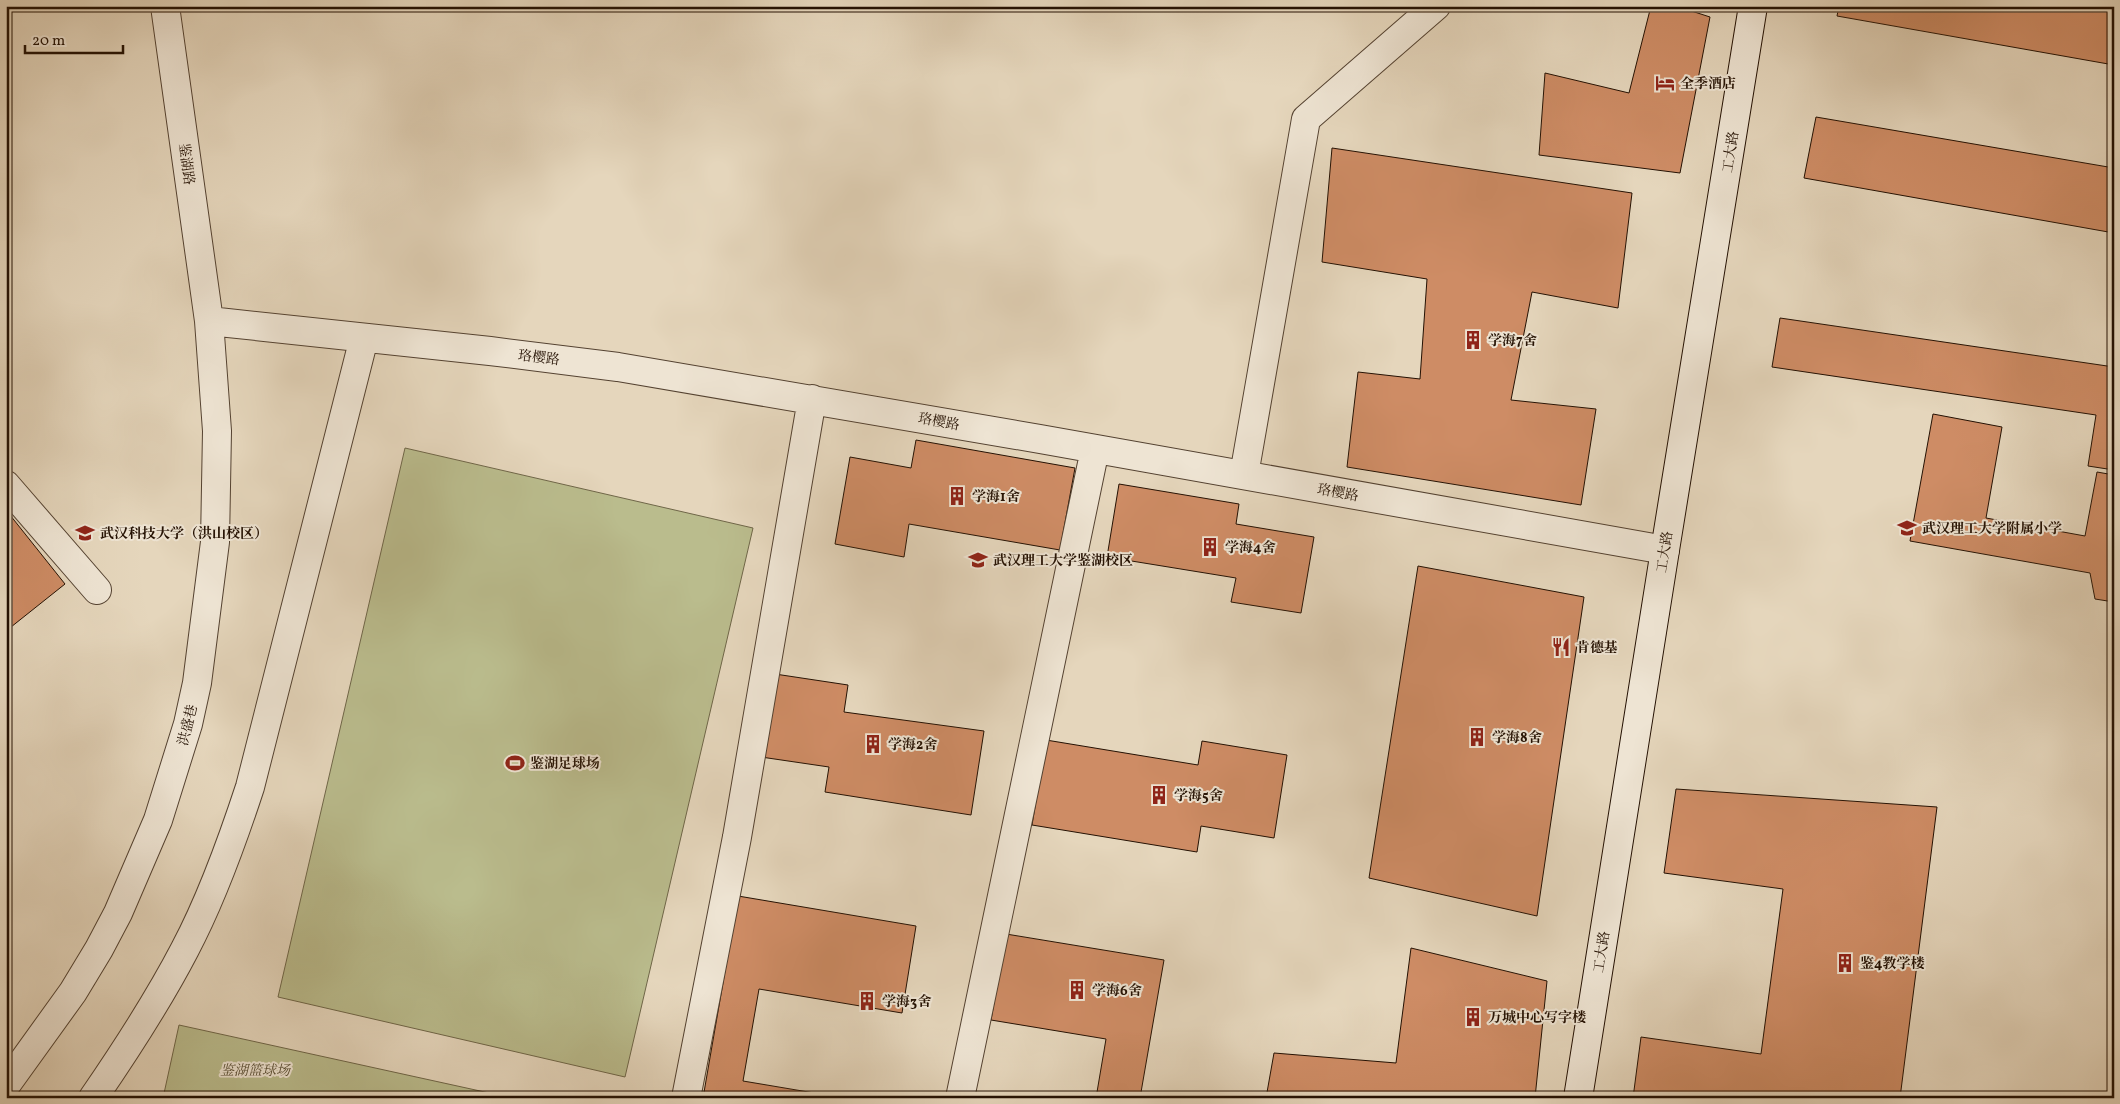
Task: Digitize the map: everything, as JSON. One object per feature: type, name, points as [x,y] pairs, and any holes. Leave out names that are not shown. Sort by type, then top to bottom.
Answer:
[{"type":"street","name":"鉴湖路","points":[[165,6],[209,321]]},
{"type":"street","points":[[1244,475],[1306,119],[1436,6]]},
{"type":"street","name":"工大路","points":[[1578,1098],[1753,6]]},
{"type":"street","name":"珞樱路","points":[[209,321],[618,367],[812,399],[1665,550]]},
{"type":"street","name":"洪盛巷","points":[[9,1073],[73,992],[118,913],[158,820],[188,724],[197,683],[214,542],[217,430],[209,321]]},
{"type":"street","points":[[93,1098],[129,1045],[185,949],[211,893],[235,834],[269,713],[364,338]]},
{"type":"street","points":[[686,1098],[737,837],[812,399]]},
{"type":"street","points":[[960,1098],[1095,450]]},
{"type":"street","points":[[6,485],[97,590]]},
{"type":"green space","name":"鉴湖足球场","points":[[405,448],[753,528],[625,1077],[278,997]]},
{"type":"green space","name":"鉴湖篮球场","points":[[179,1025],[512,1098],[163,1098]]},
{"type":"building","name":"全季酒店","points":[[1651,6],[1676,6],[1710,17],[1680,173],[1539,155],[1545,73],[1629,93]]},
{"type":"building","points":[[1839,6],[2114,6],[2114,65],[1837,16]]},
{"type":"building","points":[[1816,117],[2114,168],[2114,233],[1804,178]]},
{"type":"building","name":"学海7舍","points":[[1332,148],[1632,193],[1618,308],[1532,292],[1511,400],[1596,409],[1581,505],[1347,467],[1358,372],[1420,379],[1427,279],[1322,262]]},
{"type":"building","points":[[1780,318],[2114,367],[2114,391],[2111,408],[2114,408],[2114,470],[2088,466],[2096,415],[1772,367]]},
{"type":"building","points":[[1933,414],[2002,427],[1986,518],[2085,536],[2097,472],[2114,475],[2114,602],[2095,599],[2090,573],[1910,541]]},
{"type":"building","name":"学海1舍","points":[[916,440],[1075,468],[1060,550],[909,524],[904,557],[835,544],[850,457],[911,468]]},
{"type":"building","name":"学海4舍","points":[[1119,484],[1239,504],[1236,524],[1314,537],[1301,613],[1231,602],[1236,578],[1107,557]]},
{"type":"building","points":[[6,510],[65,584],[6,631]]},
{"type":"building","name":"学海8舍","points":[[1418,566],[1584,597],[1537,916],[1369,878]]},
{"type":"building","name":"学海2舍","points":[[775,674],[848,685],[844,712],[984,731],[971,815],[825,792],[829,767],[761,757]]},
{"type":"building","name":"学海5舍","points":[[1046,740],[1198,765],[1202,741],[1287,755],[1274,838],[1201,826],[1197,852],[1032,825]]},
{"type":"building","name":"鉴4教学楼","points":[[1676,789],[1937,807],[1900,1098],[1633,1098],[1641,1037],[1761,1054],[1783,889],[1664,873]]},
{"type":"building","name":"学海3舍","points":[[738,896],[916,926],[902,1013],[759,989],[743,1081],[844,1098],[703,1098]]},
{"type":"building","name":"学海6舍","points":[[1006,934],[1164,960],[1140,1098],[1096,1098],[1106,1039],[991,1020]]},
{"type":"building","name":"万城中心写字楼","points":[[1411,948],[1547,981],[1535,1098],[1266,1098],[1274,1053],[1396,1063]]},
{"type":"place","name":"全季酒店","points":[[1665,83]]},
{"type":"place","name":"学海7舍","points":[[1473,340]]},
{"type":"place","name":"学海1舍","points":[[957,496]]},
{"type":"place","name":"武汉理工大学附属小学","points":[[1907,528]]},
{"type":"place","name":"武汉科技大学（洪山校区）","points":[[85,533]]},
{"type":"place","name":"学海4舍","points":[[1210,547]]},
{"type":"place","name":"武汉理工大学鉴湖校区","points":[[978,560]]},
{"type":"place","name":"肯德基","points":[[1561,647]]},
{"type":"place","name":"学海8舍","points":[[1477,737]]},
{"type":"place","name":"学海2舍","points":[[873,744]]},
{"type":"place","name":"鉴湖足球场","points":[[515,763]]},
{"type":"place","name":"学海5舍","points":[[1159,795]]},
{"type":"place","name":"鉴4教学楼","points":[[1845,963]]},
{"type":"place","name":"学海6舍","points":[[1077,990]]},
{"type":"place","name":"学海3舍","points":[[867,1001]]},
{"type":"place","name":"万城中心写字楼","points":[[1473,1017]]}]
